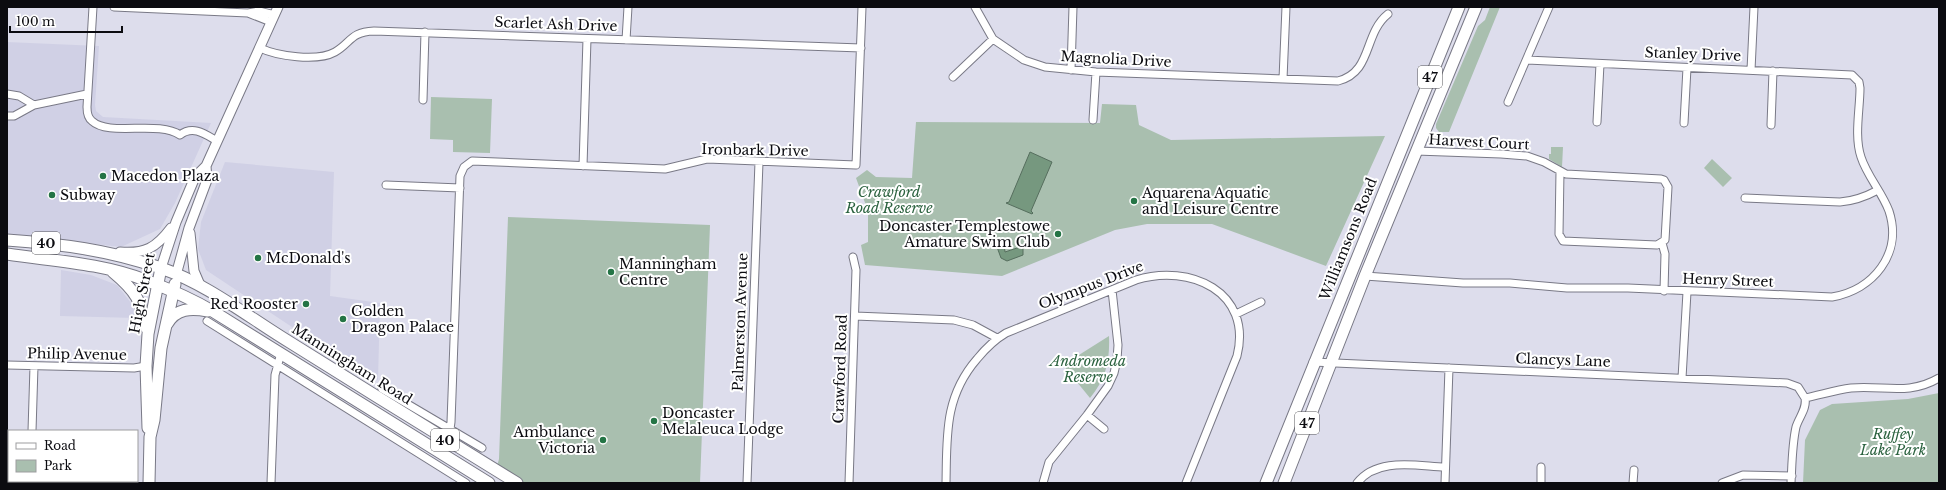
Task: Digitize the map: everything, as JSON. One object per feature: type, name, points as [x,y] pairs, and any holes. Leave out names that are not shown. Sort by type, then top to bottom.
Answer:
[{"type":"main road","name":"Williamsons Road","points":[[1266,483],[1459,7]]},
{"type":"main road","name":"Williamsons Road","points":[[1284,483],[1365,276],[1476,7]]},
{"type":"main road","name":"High Street","points":[[149,483],[150,437],[147,420],[146,366],[148,334],[161,268],[176,222],[195,177],[206,166],[275,15]]},
{"type":"main road","points":[[1401,148],[1416,151]]},
{"type":"main road","name":"High Street","points":[[150,437],[154,420],[164,330],[174,291],[176,275],[189,228],[207,180],[206,166]]},
{"type":"main road","points":[[105,251],[137,253],[147,250],[163,239],[176,222]]},
{"type":"main road","points":[[189,228],[194,271],[200,285]]},
{"type":"main road","name":"Manningham Road","points":[[7,240],[57,244],[105,251],[161,268],[200,285],[448,435],[517,483]]},
{"type":"main road","name":"Manningham Road","points":[[7,254],[110,270],[145,280],[174,291],[214,312],[489,483]]},
{"type":"main road","points":[[110,270],[135,293],[142,307],[148,334]]},
{"type":"main road","points":[[164,330],[173,316],[182,310],[197,309],[214,312]]},
{"type":"street","points":[[93,7],[87,94],[87,113],[92,122],[104,127],[169,130],[180,135],[189,130],[194,130],[217,141]]},
{"type":"street","points":[[114,7],[248,12],[275,15]]},
{"type":"street","points":[[626,40],[628,7]]},
{"type":"street","name":"Ironbark Drive","points":[[460,188],[460,176],[464,167],[472,161],[665,169],[707,159],[856,165],[862,7]]},
{"type":"street","name":"Magnolia Drive","points":[[975,7],[993,39],[1024,60],[1045,67],[1096,72],[1338,81],[1348,78],[1355,73],[1362,62],[1380,20],[1388,14]]},
{"type":"street","points":[[1071,70],[1073,7]]},
{"type":"street","points":[[1283,79],[1286,7]]},
{"type":"street","points":[[1508,102],[1549,7]]},
{"type":"street","points":[[1751,70],[1754,7]]},
{"type":"street","name":"Scarlet Ash Drive","points":[[260,48],[276,55],[322,56],[335,52],[349,39],[366,31],[861,48]]},
{"type":"street","points":[[423,100],[425,32]]},
{"type":"street","points":[[583,166],[587,39]]},
{"type":"street","points":[[953,77],[993,39]]},
{"type":"street","name":"Stanley Drive","points":[[1527,60],[1846,74],[1856,78]]},
{"type":"street","points":[[1598,122],[1600,64]]},
{"type":"street","points":[[1684,123],[1687,68]]},
{"type":"street","points":[[1771,124],[1773,71]]},
{"type":"street","points":[[1093,120],[1096,72]]},
{"type":"street","name":"Henry Street","points":[[1365,276],[1463,283],[1510,283],[1567,288],[1628,288],[1687,292],[1755,293],[1832,297],[1855,291],[1868,283],[1883,265],[1891,244],[1892,234],[1889,212],[1861,157],[1858,140],[1860,88],[1856,78]]},
{"type":"street","points":[[7,94],[19,96],[34,105]]},
{"type":"street","points":[[7,116],[14,116],[34,105],[87,94]]},
{"type":"street","points":[[19,96],[20,113]]},
{"type":"street","name":"Harvest Court","points":[[1416,151],[1501,154],[1530,157],[1544,162],[1560,172],[1572,175],[1658,178],[1664,180],[1668,186],[1666,236],[1662,243],[1665,254],[1664,290]]},
{"type":"street","name":"Palmerston Avenue","points":[[747,483],[759,162]]},
{"type":"street","points":[[1560,172],[1560,238],[1564,241],[1657,245],[1662,243]]},
{"type":"street","points":[[386,185],[460,188],[448,435],[440,452]]},
{"type":"street","points":[[1745,198],[1840,202],[1853,201],[1866,197],[1878,190]]},
{"type":"street","name":"Crawford Road","points":[[849,483],[856,270],[852,257]]},
{"type":"street","name":"Olympus Drive","points":[[946,483],[948,420],[955,395],[967,371],[997,338],[1017,328],[1148,276],[1170,274],[1196,279],[1210,285],[1224,298],[1236,314],[1240,336],[1237,356],[1186,483]]},
{"type":"street","points":[[1043,483],[1048,462],[1108,386],[1114,373],[1118,360],[1112,290]]},
{"type":"street","points":[[1682,378],[1687,292]]},
{"type":"street","points":[[1236,314],[1262,302]]},
{"type":"street","points":[[855,316],[954,320],[973,325],[997,338]]},
{"type":"street","points":[[207,321],[466,483]]},
{"type":"street","points":[[271,483],[277,365],[281,353]]},
{"type":"street","name":"Clancys Lane","points":[[1314,362],[1787,383],[1798,387],[1805,398]]},
{"type":"street","name":"Philip Avenue","points":[[7,365],[136,368],[146,366]]},
{"type":"street","points":[[32,430],[34,366]]},
{"type":"street","points":[[1445,483],[1449,368]]},
{"type":"street","points":[[1722,483],[1743,475],[1792,479],[1792,454],[1796,427],[1805,406],[1805,398],[1851,388],[1911,389],[1927,385],[1939,378]]},
{"type":"street","name":"Manningham Road","points":[[382,388],[448,435],[482,448]]},
{"type":"street","points":[[1087,414],[1104,429]]},
{"type":"street","points":[[1358,483],[1367,473],[1378,467],[1445,467]]},
{"type":"street","points":[[1541,467],[1541,483]]},
{"type":"street","points":[[1633,483],[1634,470]]},
{"type":"shaded area","points":[[7,42],[99,46],[95,105],[96,111],[103,117],[211,123],[175,203],[160,229],[121,247],[7,234]]},
{"type":"shaded area","points":[[1030,152],[1052,162],[1031,211],[1033,213],[1032,214],[1006,203],[1009,202]]},
{"type":"shaded area","points":[[225,162],[334,172],[330,296],[380,303],[378,380],[298,331],[206,270],[198,249],[201,222]]},
{"type":"shaded area","points":[[1000,242],[1004,244],[1005,252],[1023,246],[1023,255],[1007,261],[1001,258],[997,247]]},
{"type":"shaded area","points":[[61,270],[91,275],[117,285],[135,308],[136,318],[60,316]]},
{"type":"green space","points":[[1490,7],[1500,7],[1449,132],[1439,132],[1436,128],[1436,124],[1478,26],[1485,20]]},
{"type":"green space","points":[[431,97],[492,99],[490,153],[453,152],[453,140],[430,139]]},
{"type":"green space","name":"Aquarena Aquatic and Leisure Centre","points":[[1102,104],[1136,105],[1139,125],[1171,140],[1385,136],[1326,266],[1212,224],[1147,224],[1115,230],[1002,276],[865,265],[861,245],[868,242],[868,211],[856,178],[867,170],[876,177],[912,178],[916,122],[1100,123]]},
{"type":"green space","points":[[1551,147],[1563,147],[1562,167],[1549,159]]},
{"type":"green space","points":[[1712,159],[1732,178],[1723,187],[1704,168]]},
{"type":"green space","name":"Manningham Centre","points":[[508,217],[710,225],[700,483],[516,483],[496,470],[499,459]]},
{"type":"green space","name":"Andromeda Reserve","points":[[1109,336],[1109,354],[1106,369],[1100,384],[1090,398],[1063,365]]},
{"type":"green space","name":"Ruffey Lake Park","points":[[1939,393],[1939,483],[1803,483],[1805,440],[1820,410],[1832,404],[1908,399]]},
{"type":"place","name":"Macedon Plaza","points":[[103,176]]},
{"type":"place","name":"Subway","points":[[52,195]]},
{"type":"place","name":"Aquarena Aquatic and Leisure Centre","points":[[1134,201]]},
{"type":"place","name":"Doncaster Templestowe Amature Swim Club","points":[[1058,234]]},
{"type":"place","name":"McDonald's","points":[[258,258]]},
{"type":"place","name":"Manningham Centre","points":[[611,272]]},
{"type":"place","name":"Red Rooster","points":[[306,304]]},
{"type":"place","name":"Golden Dragon Palace","points":[[343,319]]},
{"type":"place","name":"Doncaster Melaleuca Lodge","points":[[654,421]]},
{"type":"place","name":"Ambulance Victoria","points":[[603,440]]},
{"type":"park label","name":"Crawford Road Reserve","points":[[889,200]]}]
